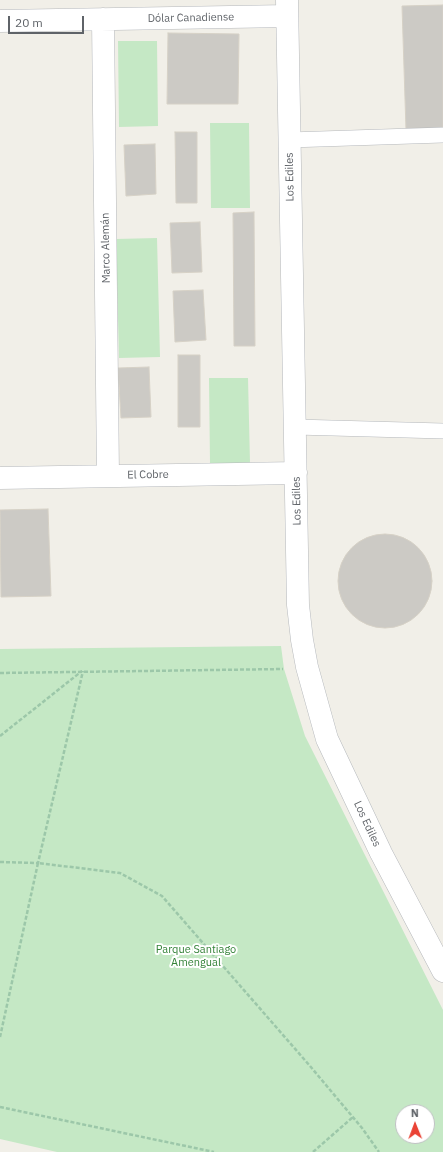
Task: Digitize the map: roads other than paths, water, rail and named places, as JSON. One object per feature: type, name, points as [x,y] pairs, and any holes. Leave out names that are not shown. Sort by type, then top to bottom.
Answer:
[{"type":"street","name":"Dólar Canadiense","points":[[0,21],[103,19],[287,8]]},
{"type":"street","name":"Los Ediles","points":[[287,8],[298,605],[307,666],[327,739],[381,853],[443,971]]},
{"type":"street","name":"Marco Alemán","points":[[103,19],[108,476]]},
{"type":"street","name":"El Cobre","points":[[0,478],[296,473]]},
{"type":"lane","points":[[289,140],[443,135]]},
{"type":"lane","points":[[295,427],[443,431]]},
{"type":"park label","name":"Parque Santiago Amengual","points":[[196,956]]}]
